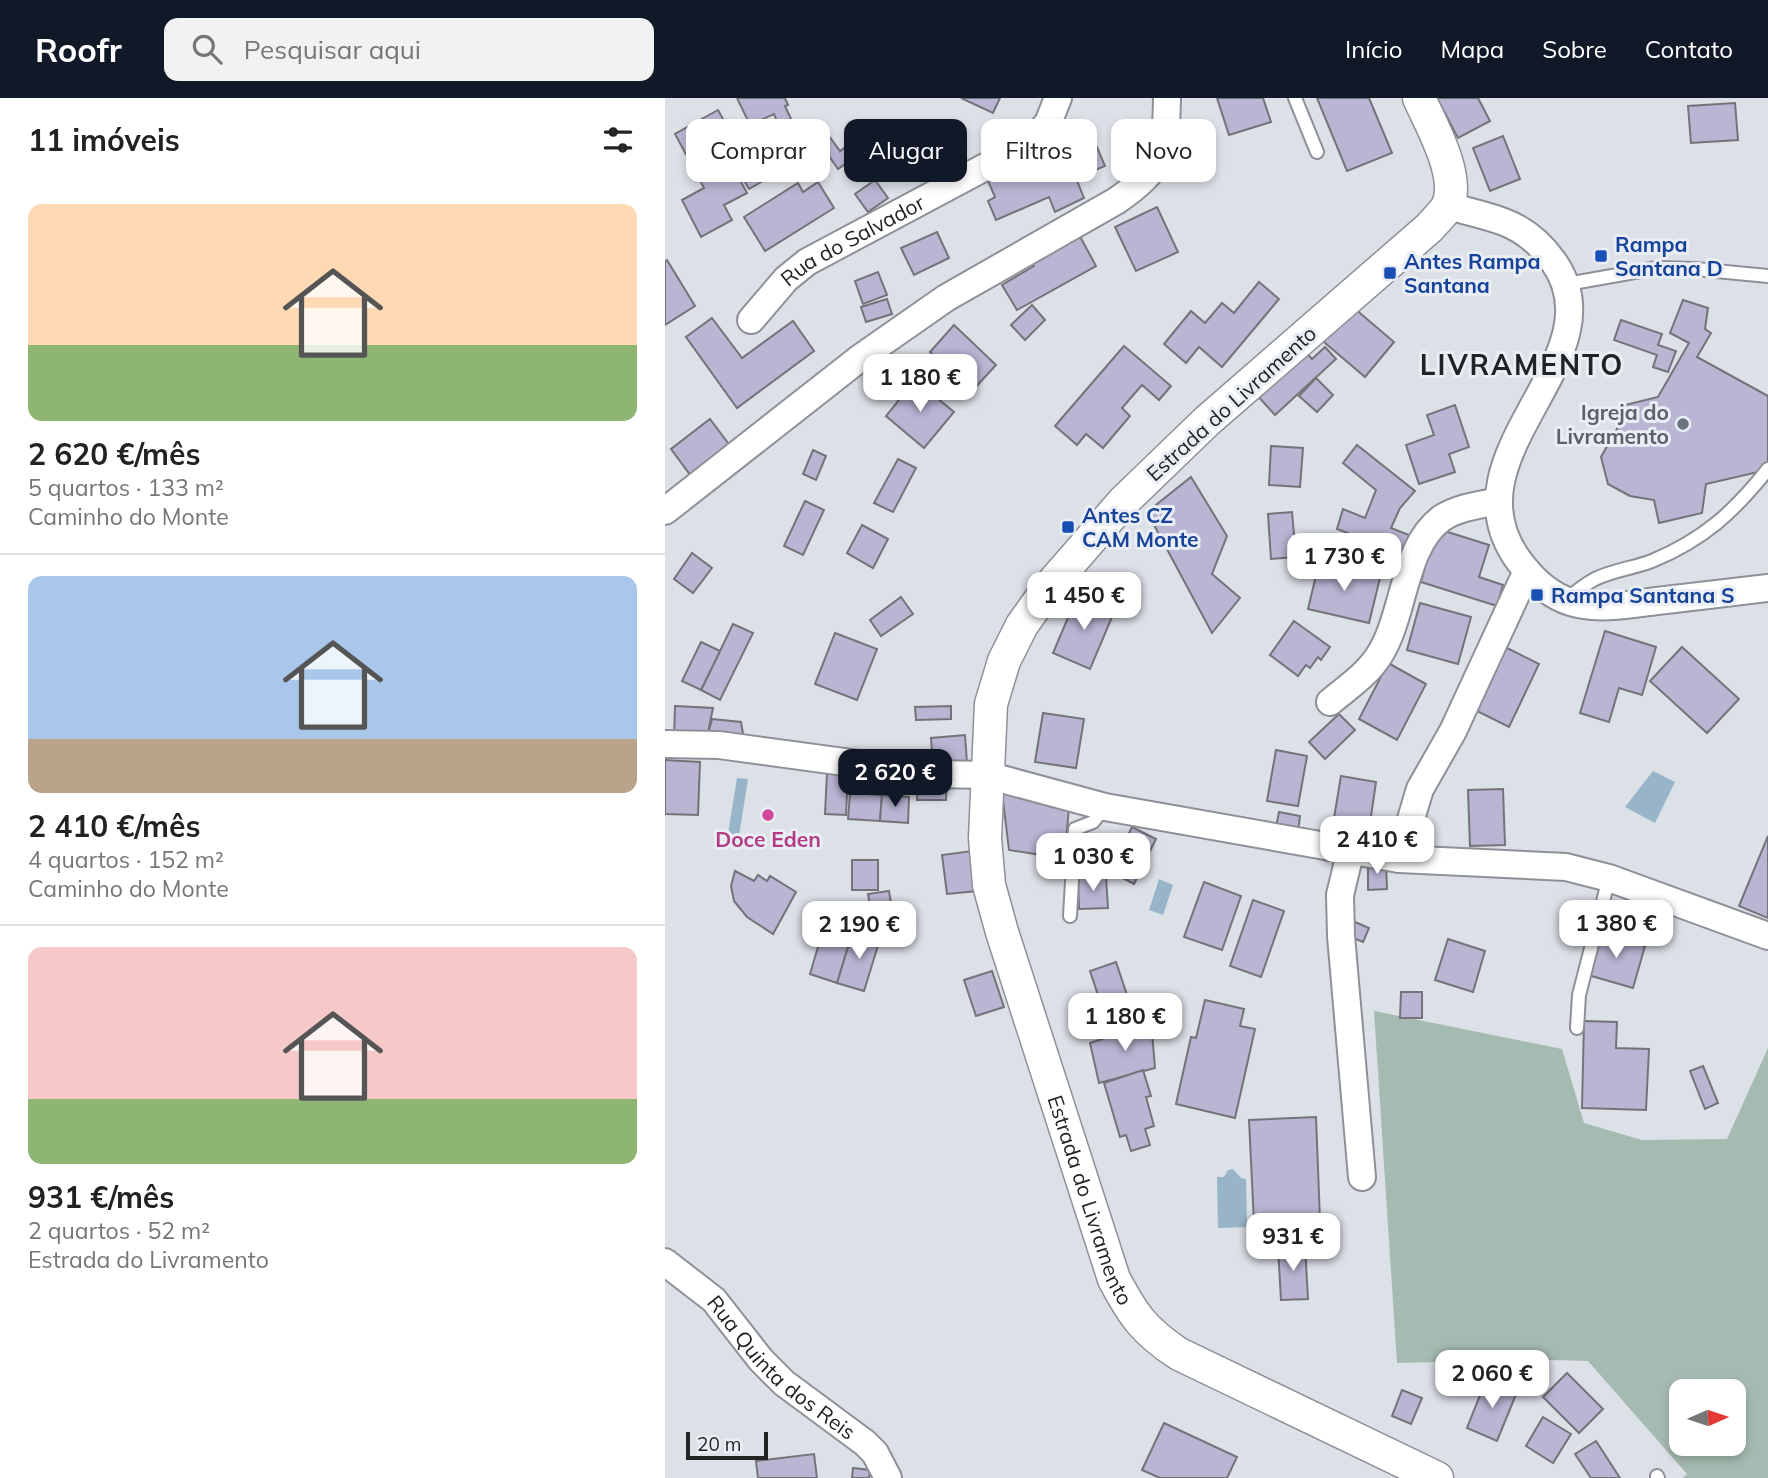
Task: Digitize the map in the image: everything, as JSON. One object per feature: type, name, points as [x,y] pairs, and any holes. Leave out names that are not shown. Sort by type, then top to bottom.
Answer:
[{"type":"street","name":"Rua do Salvador","points":[[751,320],[786,279],[807,262],[1030,143],[1048,123],[1058,98]]},
{"type":"street","points":[[665,512],[860,358],[946,298],[1143,183],[1159,158],[1166,137],[1167,98]]},
{"type":"street","points":[[1419,98],[1446,158],[1450,178],[1448,206],[1505,223],[1539,242],[1567,284],[1571,317],[1563,346],[1510,449],[1500,482],[1502,524],[1511,550],[1536,582],[1564,601],[1585,606],[1615,606],[1768,588]]},
{"type":"street","name":"Estrada do Livramento","points":[[1433,1477],[1179,1354],[1153,1337],[1131,1311],[1114,1279],[1006,944],[989,885],[985,838],[991,704],[1004,662],[1022,625],[1050,586],[1124,500],[1207,421],[1429,228],[1448,206]]},
{"type":"street","points":[[1331,702],[1369,670],[1381,652],[1419,545],[1429,530],[1443,518],[1466,507],[1499,501]]},
{"type":"street","points":[[1399,859],[1420,789],[1453,731],[1527,571]]},
{"type":"street","points":[[665,744],[719,745],[933,774],[987,775],[1104,807],[1399,859],[1566,867],[1609,878],[1768,936]]},
{"type":"street","points":[[1351,849],[1340,895],[1341,936],[1362,1177]]},
{"type":"street","name":"Rua Quinta dos Reis","points":[[665,1262],[714,1300],[761,1360],[784,1383],[866,1443],[875,1453],[888,1478]]},
{"type":"lane","points":[[1295,98],[1317,152]]},
{"type":"lane","points":[[1567,284],[1657,268],[1768,276]]},
{"type":"lane","points":[[1564,601],[1596,579],[1650,562],[1684,547],[1734,509],[1768,469]]},
{"type":"lane","points":[[1070,916],[1075,829],[1093,822],[1104,807]]},
{"type":"lane","points":[[1577,1028],[1579,995],[1609,878]]},
{"type":"green space","points":[[1374,1011],[1562,1049],[1584,1123],[1642,1140],[1727,1139],[1768,1048],[1768,1478],[1683,1478],[1687,1474],[1671,1456],[1747,1456],[1747,1379],[1669,1379],[1669,1453],[1588,1361],[1397,1363]]},
{"type":"water","points":[[1653,771],[1675,782],[1655,823],[1625,807]]},
{"type":"water","points":[[737,778],[748,779],[738,842],[727,840]]},
{"type":"water","points":[[1159,879],[1173,885],[1163,915],[1149,910]]},
{"type":"water","points":[[1233,1169],[1241,1178],[1246,1179],[1247,1227],[1218,1228],[1217,1177],[1224,1177],[1228,1170]]},
{"type":"building","points":[[737,98],[785,98],[788,105],[785,106],[791,119],[776,119],[774,114],[763,119],[747,119]]},
{"type":"building","points":[[961,98],[1000,98],[993,113]]},
{"type":"building","points":[[1217,98],[1263,98],[1271,122],[1229,135]]},
{"type":"building","points":[[1317,98],[1369,98],[1392,153],[1347,171]]},
{"type":"building","points":[[1437,98],[1478,98],[1490,121],[1458,138]]},
{"type":"building","points":[[1735,103],[1738,140],[1691,143],[1688,106]]},
{"type":"building","points":[[718,110],[723,119],[702,119]]},
{"type":"building","points":[[686,128],[686,154],[675,134]]},
{"type":"building","points":[[1503,136],[1520,179],[1490,191],[1473,148]]},
{"type":"building","points":[[830,137],[840,151],[844,148],[844,165],[838,169],[830,157]]},
{"type":"building","points":[[1097,147],[1105,166],[1097,169]]},
{"type":"building","points":[[701,182],[741,182],[747,193],[724,205],[732,220],[701,237],[682,200],[704,188]]},
{"type":"building","points":[[745,182],[761,182],[749,189]]},
{"type":"building","points":[[818,182],[834,208],[765,251],[744,217],[798,183],[803,192]]},
{"type":"building","points":[[872,182],[876,182],[888,198],[868,212],[855,194]]},
{"type":"building","points":[[989,182],[1078,182],[1084,198],[1055,212],[1049,197],[996,220],[988,201],[995,197]]},
{"type":"building","points":[[1157,207],[1178,252],[1136,271],[1115,227]]},
{"type":"building","points":[[1076,229],[1096,266],[1017,310],[1002,285],[1034,266],[1028,256]]},
{"type":"building","points":[[937,232],[949,258],[914,275],[901,248]]},
{"type":"building","points":[[667,260],[695,306],[665,325],[665,261]]},
{"type":"building","points":[[878,272],[887,295],[863,304],[855,281]]},
{"type":"building","points":[[1259,282],[1279,299],[1222,367],[1199,347],[1186,363],[1164,344],[1191,311],[1205,323],[1222,303],[1234,313]]},
{"type":"building","points":[[887,299],[892,314],[866,322],[861,307]]},
{"type":"building","name":"Igreja do Livramento","points":[[1683,300],[1708,308],[1705,329],[1711,333],[1697,357],[1768,396],[1768,467],[1767,470],[1706,484],[1702,513],[1659,523],[1654,500],[1630,496],[1608,484],[1601,457],[1618,427],[1621,406],[1658,397],[1689,343],[1670,333]]},
{"type":"building","points":[[1347,302],[1394,342],[1365,377],[1318,337]]},
{"type":"building","points":[[1032,305],[1045,320],[1025,340],[1011,325]]},
{"type":"building","points":[[712,318],[742,358],[793,321],[814,351],[737,408],[686,337]]},
{"type":"building","points":[[1621,320],[1662,334],[1658,345],[1676,351],[1668,372],[1653,367],[1657,355],[1614,340]]},
{"type":"building","points":[[954,325],[996,365],[972,391],[930,352]]},
{"type":"building","points":[[1124,346],[1171,386],[1159,400],[1142,385],[1122,408],[1130,416],[1103,448],[1086,434],[1077,445],[1055,426]]},
{"type":"building","points":[[1325,347],[1336,359],[1275,415],[1255,393],[1303,349],[1312,359]]},
{"type":"building","points":[[1316,378],[1333,395],[1317,412],[1299,396]]},
{"type":"building","points":[[915,380],[954,412],[924,448],[886,416]]},
{"type":"building","points":[[1455,405],[1469,447],[1449,454],[1455,472],[1419,484],[1406,445],[1434,435],[1427,415]]},
{"type":"building","points":[[710,419],[731,447],[691,476],[671,449]]},
{"type":"building","points":[[1357,445],[1415,491],[1400,508],[1391,528],[1409,535],[1398,570],[1366,562],[1373,543],[1337,529],[1343,509],[1365,518],[1376,490],[1343,463]]},
{"type":"building","points":[[1271,446],[1303,448],[1300,487],[1269,485]]},
{"type":"building","points":[[813,450],[826,456],[816,480],[803,474]]},
{"type":"building","points":[[898,459],[916,468],[893,512],[874,503]]},
{"type":"building","points":[[1191,477],[1227,536],[1212,574],[1240,598],[1212,633],[1147,512]]},
{"type":"building","points":[[805,501],[824,510],[803,555],[784,546]]},
{"type":"building","points":[[1292,512],[1296,557],[1271,559],[1268,514]]},
{"type":"building","points":[[862,525],[888,539],[873,568],[847,553]]},
{"type":"building","points":[[1435,528],[1489,545],[1479,577],[1503,585],[1497,606],[1421,582]]},
{"type":"building","points":[[692,553],[712,568],[693,593],[674,579]]},
{"type":"building","points":[[1319,563],[1380,578],[1369,623],[1308,609]]},
{"type":"building","points":[[1078,594],[1115,610],[1090,669],[1053,653]]},
{"type":"building","points":[[901,597],[913,614],[881,636],[870,620]]},
{"type":"building","points":[[1420,603],[1471,617],[1458,664],[1407,650]]},
{"type":"building","points":[[1294,621],[1330,647],[1321,660],[1318,657],[1310,668],[1306,665],[1298,676],[1270,655]]},
{"type":"building","points":[[733,624],[753,633],[720,700],[701,690]]},
{"type":"building","points":[[1605,631],[1656,647],[1642,695],[1619,688],[1609,722],[1580,713]]},
{"type":"building","points":[[835,633],[877,649],[857,700],[815,684]]},
{"type":"building","points":[[701,642],[720,651],[701,690],[682,681]]},
{"type":"building","points":[[1503,646],[1539,664],[1509,727],[1473,709]]},
{"type":"building","points":[[1682,647],[1739,699],[1707,733],[1650,681]]},
{"type":"building","points":[[1388,663],[1426,684],[1397,740],[1359,719]]},
{"type":"building","points":[[675,706],[713,708],[706,742],[674,738]]},
{"type":"building","points":[[951,706],[951,719],[916,720],[915,707]]},
{"type":"building","points":[[1043,713],[1084,719],[1076,768],[1035,762]]},
{"type":"building","points":[[1339,714],[1355,730],[1325,759],[1309,742]]},
{"type":"building","points":[[712,719],[741,722],[745,745],[706,742]]},
{"type":"building","points":[[965,735],[967,763],[933,765],[931,738]]},
{"type":"building","points":[[1276,750],[1307,756],[1298,806],[1267,801]]},
{"type":"building","points":[[665,760],[700,762],[698,815],[665,814]]},
{"type":"building","points":[[827,773],[848,774],[846,815],[825,814]]},
{"type":"building","points":[[1341,776],[1376,782],[1369,830],[1333,824]]},
{"type":"building","points":[[918,780],[947,780],[946,800],[917,800]]},
{"type":"building","points":[[1503,789],[1505,845],[1470,846],[1468,790]]},
{"type":"building","points":[[1002,792],[1069,808],[1065,850],[1055,848],[1054,857],[1009,850]]},
{"type":"building","points":[[850,793],[882,795],[880,821],[848,819]]},
{"type":"building","points":[[882,795],[909,797],[908,823],[880,821]]},
{"type":"building","points":[[1279,812],[1300,816],[1298,831],[1276,827]]},
{"type":"building","points":[[1132,827],[1156,839],[1134,884],[1110,871]]},
{"type":"building","points":[[1100,836],[1101,878],[1080,878],[1079,837]]},
{"type":"building","points":[[1768,836],[1768,918],[1739,906]]},
{"type":"building","points":[[972,851],[977,891],[947,894],[942,855]]},
{"type":"building","points":[[852,860],[878,860],[878,890],[852,890]]},
{"type":"building","points":[[1368,863],[1386,863],[1387,889],[1368,890]]},
{"type":"building","points":[[735,871],[754,881],[758,875],[767,881],[770,876],[796,892],[773,934],[747,917],[734,901],[731,886]]},
{"type":"building","points":[[1106,877],[1108,908],[1079,909],[1078,878]]},
{"type":"building","points":[[1204,882],[1241,896],[1222,950],[1184,937]]},
{"type":"building","points":[[889,891],[895,926],[874,930],[868,894]]},
{"type":"building","points":[[1253,900],[1284,911],[1261,977],[1230,966]]},
{"type":"building","points":[[1355,922],[1369,928],[1363,942],[1348,936]]},
{"type":"building","points":[[825,923],[853,931],[837,983],[810,974]]},
{"type":"building","points":[[853,931],[880,939],[864,991],[837,983]]},
{"type":"building","points":[[1600,933],[1645,946],[1633,988],[1588,975]]},
{"type":"building","points":[[1448,939],[1485,951],[1473,992],[1435,980]]},
{"type":"building","points":[[1116,962],[1128,998],[1102,1007],[1090,971]]},
{"type":"building","points":[[992,971],[1004,1007],[976,1016],[964,980]]},
{"type":"building","points":[[1401,992],[1422,992],[1422,1018],[1400,1018]]},
{"type":"building","points":[[1205,1000],[1244,1009],[1240,1026],[1255,1029],[1235,1118],[1176,1104],[1191,1037],[1196,1038]]},
{"type":"building","points":[[1147,1017],[1152,1032],[1155,1068],[1099,1083],[1090,1043],[1136,1028],[1133,1019]]},
{"type":"building","points":[[1584,1021],[1617,1022],[1616,1048],[1649,1049],[1646,1110],[1582,1108]]},
{"type":"building","points":[[1703,1066],[1718,1103],[1705,1109],[1690,1071]]},
{"type":"building","points":[[1143,1070],[1151,1096],[1146,1097],[1154,1126],[1145,1129],[1150,1145],[1131,1151],[1126,1135],[1120,1137],[1104,1083]]},
{"type":"building","points":[[1316,1117],[1320,1220],[1254,1223],[1249,1120]]},
{"type":"building","points":[[1305,1246],[1308,1299],[1281,1300],[1278,1247]]},
{"type":"building","points":[[1567,1373],[1603,1409],[1579,1433],[1543,1397]]},
{"type":"building","points":[[1486,1380],[1517,1392],[1497,1441],[1467,1428]]},
{"type":"building","points":[[1402,1390],[1422,1398],[1411,1424],[1392,1416]]},
{"type":"building","points":[[1543,1417],[1571,1434],[1553,1463],[1526,1446]]},
{"type":"building","points":[[1164,1423],[1237,1457],[1227,1478],[1160,1478],[1142,1470]]},
{"type":"building","points":[[1596,1441],[1620,1478],[1591,1478],[1575,1454]]},
{"type":"building","points":[[814,1454],[817,1478],[758,1478],[756,1461]]},
{"type":"building","points":[[853,1468],[870,1470],[869,1478],[852,1478]]},
{"type":"place","name":"Rampa Santana D","points":[[1601,256]]},
{"type":"place","name":"Antes Rampa Santana","points":[[1390,273]]},
{"type":"place","name":"Igreja do Livramento","points":[[1683,424]]},
{"type":"place","name":"Antes CZ CAM Monte","points":[[1068,527]]},
{"type":"place","name":"Rampa Santana S","points":[[1537,595]]},
{"type":"place","name":"Doce Eden","points":[[768,815]]},
{"type":"district","name":"LIVRAMENTO","points":[[1522,364]]}]
